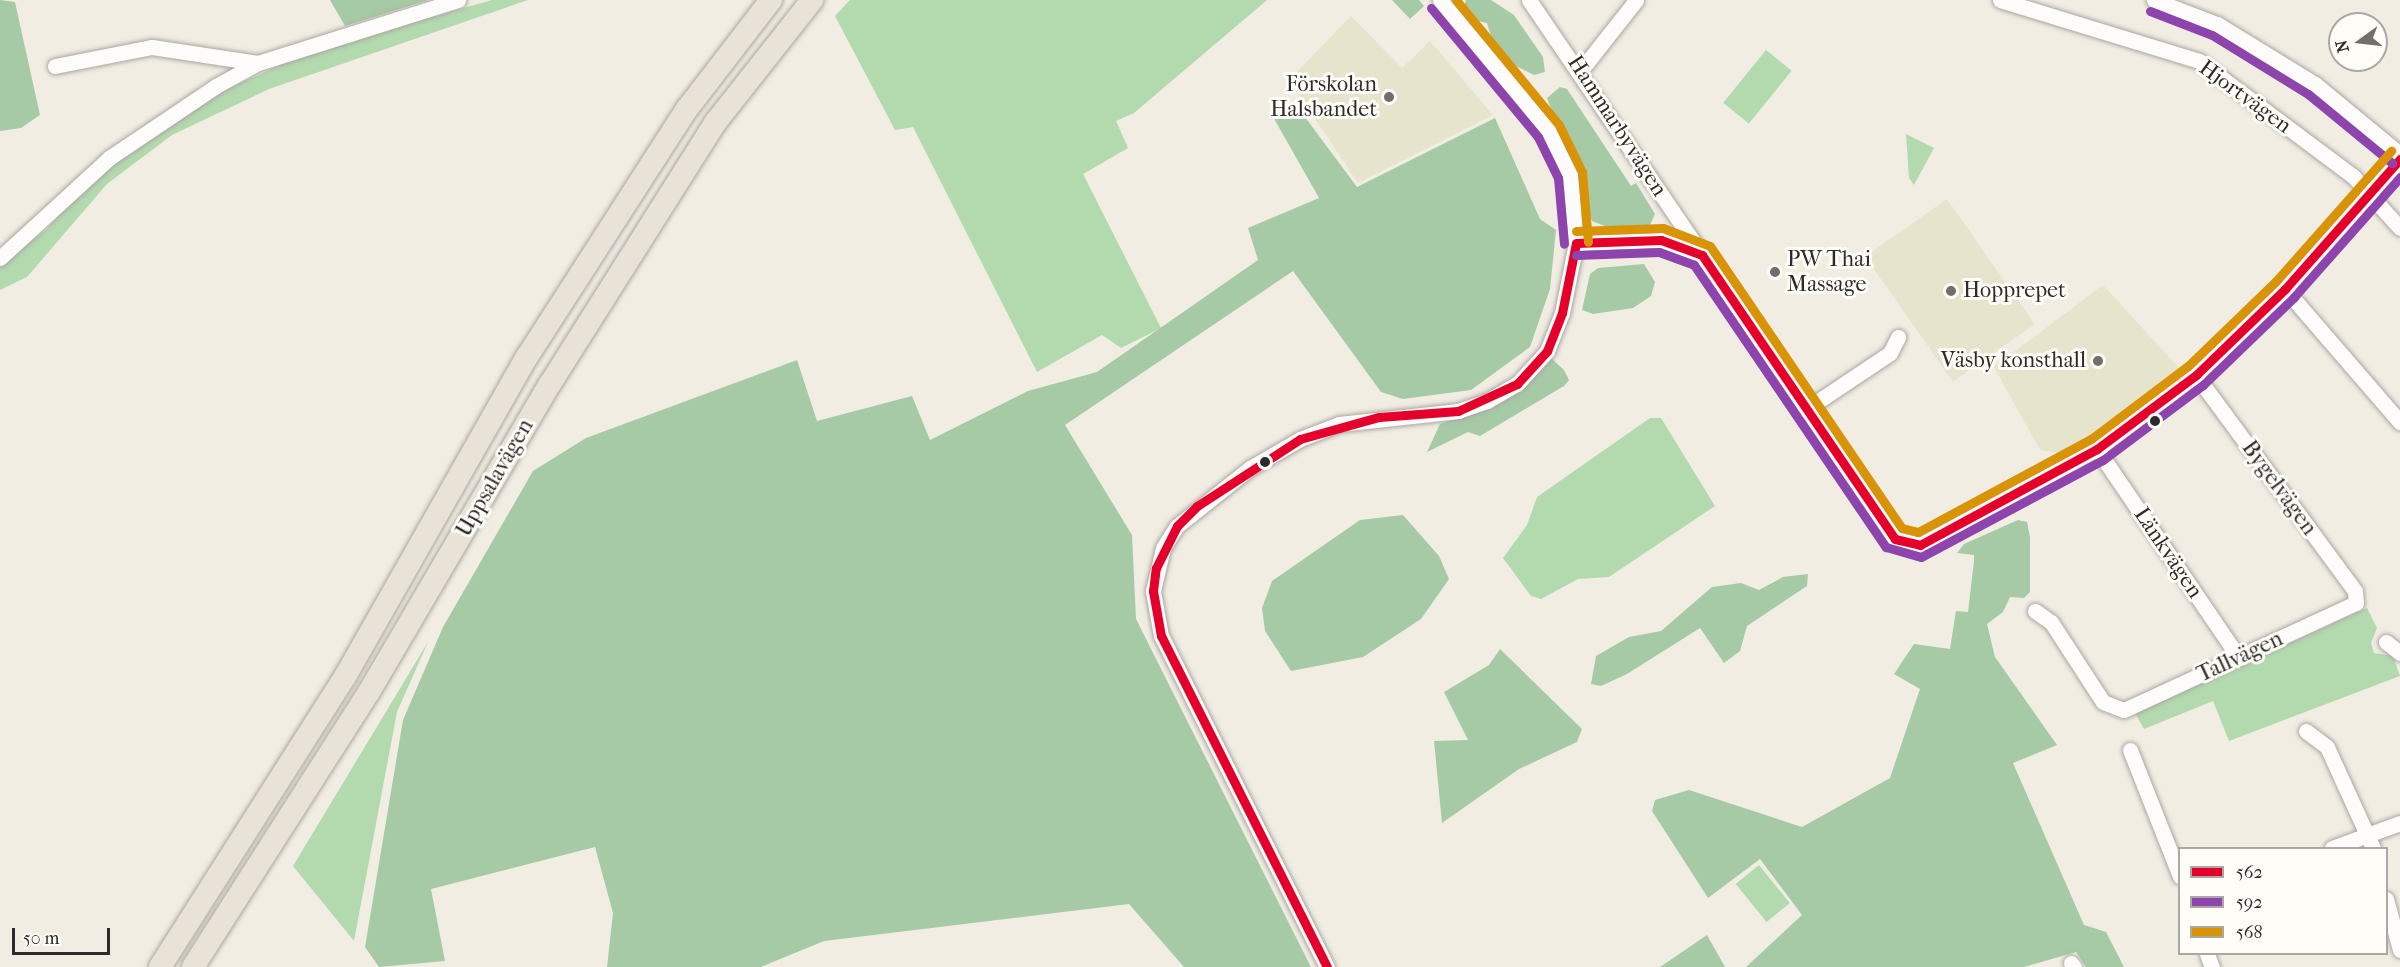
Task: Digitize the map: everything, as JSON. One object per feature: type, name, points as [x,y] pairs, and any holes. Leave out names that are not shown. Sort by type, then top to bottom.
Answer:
[{"type":"highway","name":"Uppsalavägen","points":[[160,967],[346,675],[527,357],[687,109],[771,0]]},
{"type":"highway","name":"Uppsalavägen","points":[[193,967],[369,692],[550,384],[715,123],[812,0]]},
{"type":"street","points":[[0,258],[109,158],[258,63],[458,0]]},
{"type":"street","points":[[1327,967],[1161,636],[1153,591],[1156,568],[1177,526],[1197,506],[1300,439],[1378,417],[1458,411],[1516,384],[1547,351],[1562,313],[1576,243],[1570,175],[1548,130],[1440,0]]},
{"type":"street","name":"Hammarbyvägen","points":[[1529,0],[1581,70],[1805,410],[1895,539],[1910,546],[1936,538],[2097,449],[2196,375],[2285,289],[2400,159]]},
{"type":"street","points":[[1581,70],[1635,0]]},
{"type":"street","name":"Hjortvägen","points":[[2000,0],[2199,61],[2371,193],[2400,228]]},
{"type":"street","points":[[2154,0],[2217,24],[2315,84],[2400,154]]},
{"type":"street","points":[[55,66],[152,47],[258,63]]},
{"type":"street","points":[[1576,243],[1661,240],[1702,255]]},
{"type":"street","points":[[2285,289],[2400,422]]},
{"type":"street","points":[[1805,410],[1890,353],[1898,337]]},
{"type":"street","name":"Bygelvägen","points":[[2196,375],[2355,591],[2356,603]]},
{"type":"street","name":"Länkvägen","points":[[2097,449],[2239,658]]},
{"type":"street","name":"Tallvägen","points":[[2035,611],[2051,621],[2103,702],[2124,710],[2356,603]]},
{"type":"street","points":[[2386,642],[2400,653]]},
{"type":"street","points":[[2306,731],[2327,747],[2371,842]]},
{"type":"street","points":[[2130,750],[2178,871]]},
{"type":"street","points":[[2343,847],[2371,842],[2400,823]]},
{"type":"street","points":[[2388,906],[2400,950]]},
{"type":"shaded area","name":"Förskolan Halsbandet","points":[[1351,16],[1402,68],[1430,41],[1493,115],[1358,183],[1289,80]]},
{"type":"shaded area","name":"Hopprepet","points":[[1947,199],[2035,324],[1953,382],[1865,256]]},
{"type":"shaded area","points":[[2103,285],[2180,369],[2066,454],[2040,450],[1994,367]]},
{"type":"green space","points":[[0,0],[15,2],[40,115],[21,128],[0,131]]},
{"type":"green space","points":[[330,0],[428,0],[345,26]]},
{"type":"green space","points":[[492,0],[528,0],[269,89],[172,135],[107,184],[27,277],[0,290],[0,266],[47,229],[89,182],[220,92],[315,50]]},
{"type":"green space","points":[[850,0],[1267,0],[1134,113],[1116,121],[1128,148],[1083,174],[1161,328],[1121,348],[1102,335],[1037,372],[913,127],[895,130],[835,16]]},
{"type":"green space","points":[[1392,0],[1419,0],[1424,6],[1410,19]]},
{"type":"green space","points":[[1466,0],[1491,0],[1514,15],[1543,57],[1545,72],[1534,75],[1508,62],[1493,43],[1487,23],[1473,20],[1464,7]]},
{"type":"green space","points":[[1766,50],[1792,71],[1749,124],[1723,103]]},
{"type":"green space","points":[[1560,87],[1567,89],[1631,186],[1636,183],[1655,214],[1649,227],[1610,228],[1592,221],[1547,98]]},
{"type":"green space","points":[[1296,105],[1357,187],[1495,118],[1540,219],[1556,230],[1550,289],[1530,347],[1471,390],[1403,399],[1381,392],[1293,271],[1065,425],[1132,535],[1136,619],[1311,967],[1184,967],[1129,904],[824,941],[761,967],[607,967],[613,913],[595,847],[431,889],[445,961],[379,967],[365,947],[403,720],[443,627],[533,471],[586,438],[797,360],[817,421],[912,396],[930,440],[1028,391],[1097,372],[1258,260],[1248,228],[1319,198],[1272,115]]},
{"type":"green space","points":[[1906,134],[1934,148],[1914,185],[1909,178]]},
{"type":"green space","points":[[1644,264],[1655,282],[1651,296],[1633,308],[1593,314],[1582,310],[1590,274],[1598,268]]},
{"type":"green space","points":[[1552,359],[1564,370],[1569,380],[1564,386],[1480,436],[1468,432],[1427,452],[1440,424],[1490,408],[1521,391]]},
{"type":"green space","points":[[1650,418],[1661,418],[1715,506],[1609,577],[1578,579],[1541,599],[1531,596],[1503,558],[1527,525],[1537,497]]},
{"type":"green space","points":[[1403,515],[1439,556],[1449,579],[1421,619],[1363,657],[1291,671],[1265,631],[1262,608],[1272,581],[1360,520]]},
{"type":"green space","points":[[2018,520],[2027,522],[2030,537],[2030,592],[2024,598],[2010,597],[2003,612],[1987,624],[1995,657],[2057,745],[2013,763],[2084,925],[2106,932],[2124,967],[2086,967],[2076,952],[2024,967],[1746,967],[1802,915],[1760,859],[1708,898],[1652,811],[1655,800],[1689,790],[1802,827],[1890,778],[1920,689],[1894,674],[1914,644],[1950,649],[1956,611],[1968,612],[1974,561],[1974,555],[1957,553],[1964,544]]},
{"type":"green space","points":[[1808,574],[1807,586],[1747,626],[1740,651],[1724,663],[1700,628],[1627,674],[1601,686],[1591,684],[1596,656],[1629,637],[1661,631],[1712,587],[1741,583],[1759,590],[1783,577]]},
{"type":"green space","points":[[2367,608],[2377,628],[2371,643],[2374,653],[2393,656],[2400,676],[2229,741],[2213,701],[2144,729],[2135,713]]},
{"type":"green space","points":[[428,642],[397,712],[354,941],[293,866]]},
{"type":"green space","points":[[1500,649],[1582,729],[1577,742],[1519,769],[1442,823],[1434,741],[1468,740],[1444,692],[1489,665]]},
{"type":"green space","points":[[1759,865],[1790,903],[1767,922],[1736,884]]},
{"type":"green space","points":[[1707,935],[1725,967],[1660,967]]},
{"type":"transit line","name":"568","points":[[1456,0],[1559,125],[1582,172],[1588,242]]},
{"type":"transit line","name":"592","points":[[1431,8],[1538,137],[1558,178],[1564,244]]},
{"type":"transit line","name":"592","points":[[2150,11],[2212,35],[2308,94],[2392,163]]},
{"type":"transit line","name":"568","points":[[1576,231],[1663,228],[1710,246],[1902,528],[1918,532],[2091,439],[2188,366],[2276,281],[2391,151]]},
{"type":"transit line","name":"562","points":[[1576,243],[1661,240],[1702,255],[1895,539],[1920,545],[2097,449],[2196,375],[2285,289],[2400,159]]},
{"type":"transit line","name":"592","points":[[1576,255],[1659,252],[1694,265],[1886,547],[1921,557],[2103,460],[2203,385],[2294,297],[2400,177]]},
{"type":"transit line","name":"562","points":[[1327,967],[1161,636],[1153,591],[1156,568],[1177,526],[1197,506],[1300,439],[1379,417],[1458,411],[1517,384],[1547,351],[1562,313],[1576,243]]},
{"type":"place","name":"Förskolan Halsbandet","points":[[1389,97]]},
{"type":"place","name":"PW Thai Massage","points":[[1775,272]]},
{"type":"place","name":"Hopprepet","points":[[1951,291]]},
{"type":"place","name":"Väsby konsthall","points":[[2098,361]]}]
